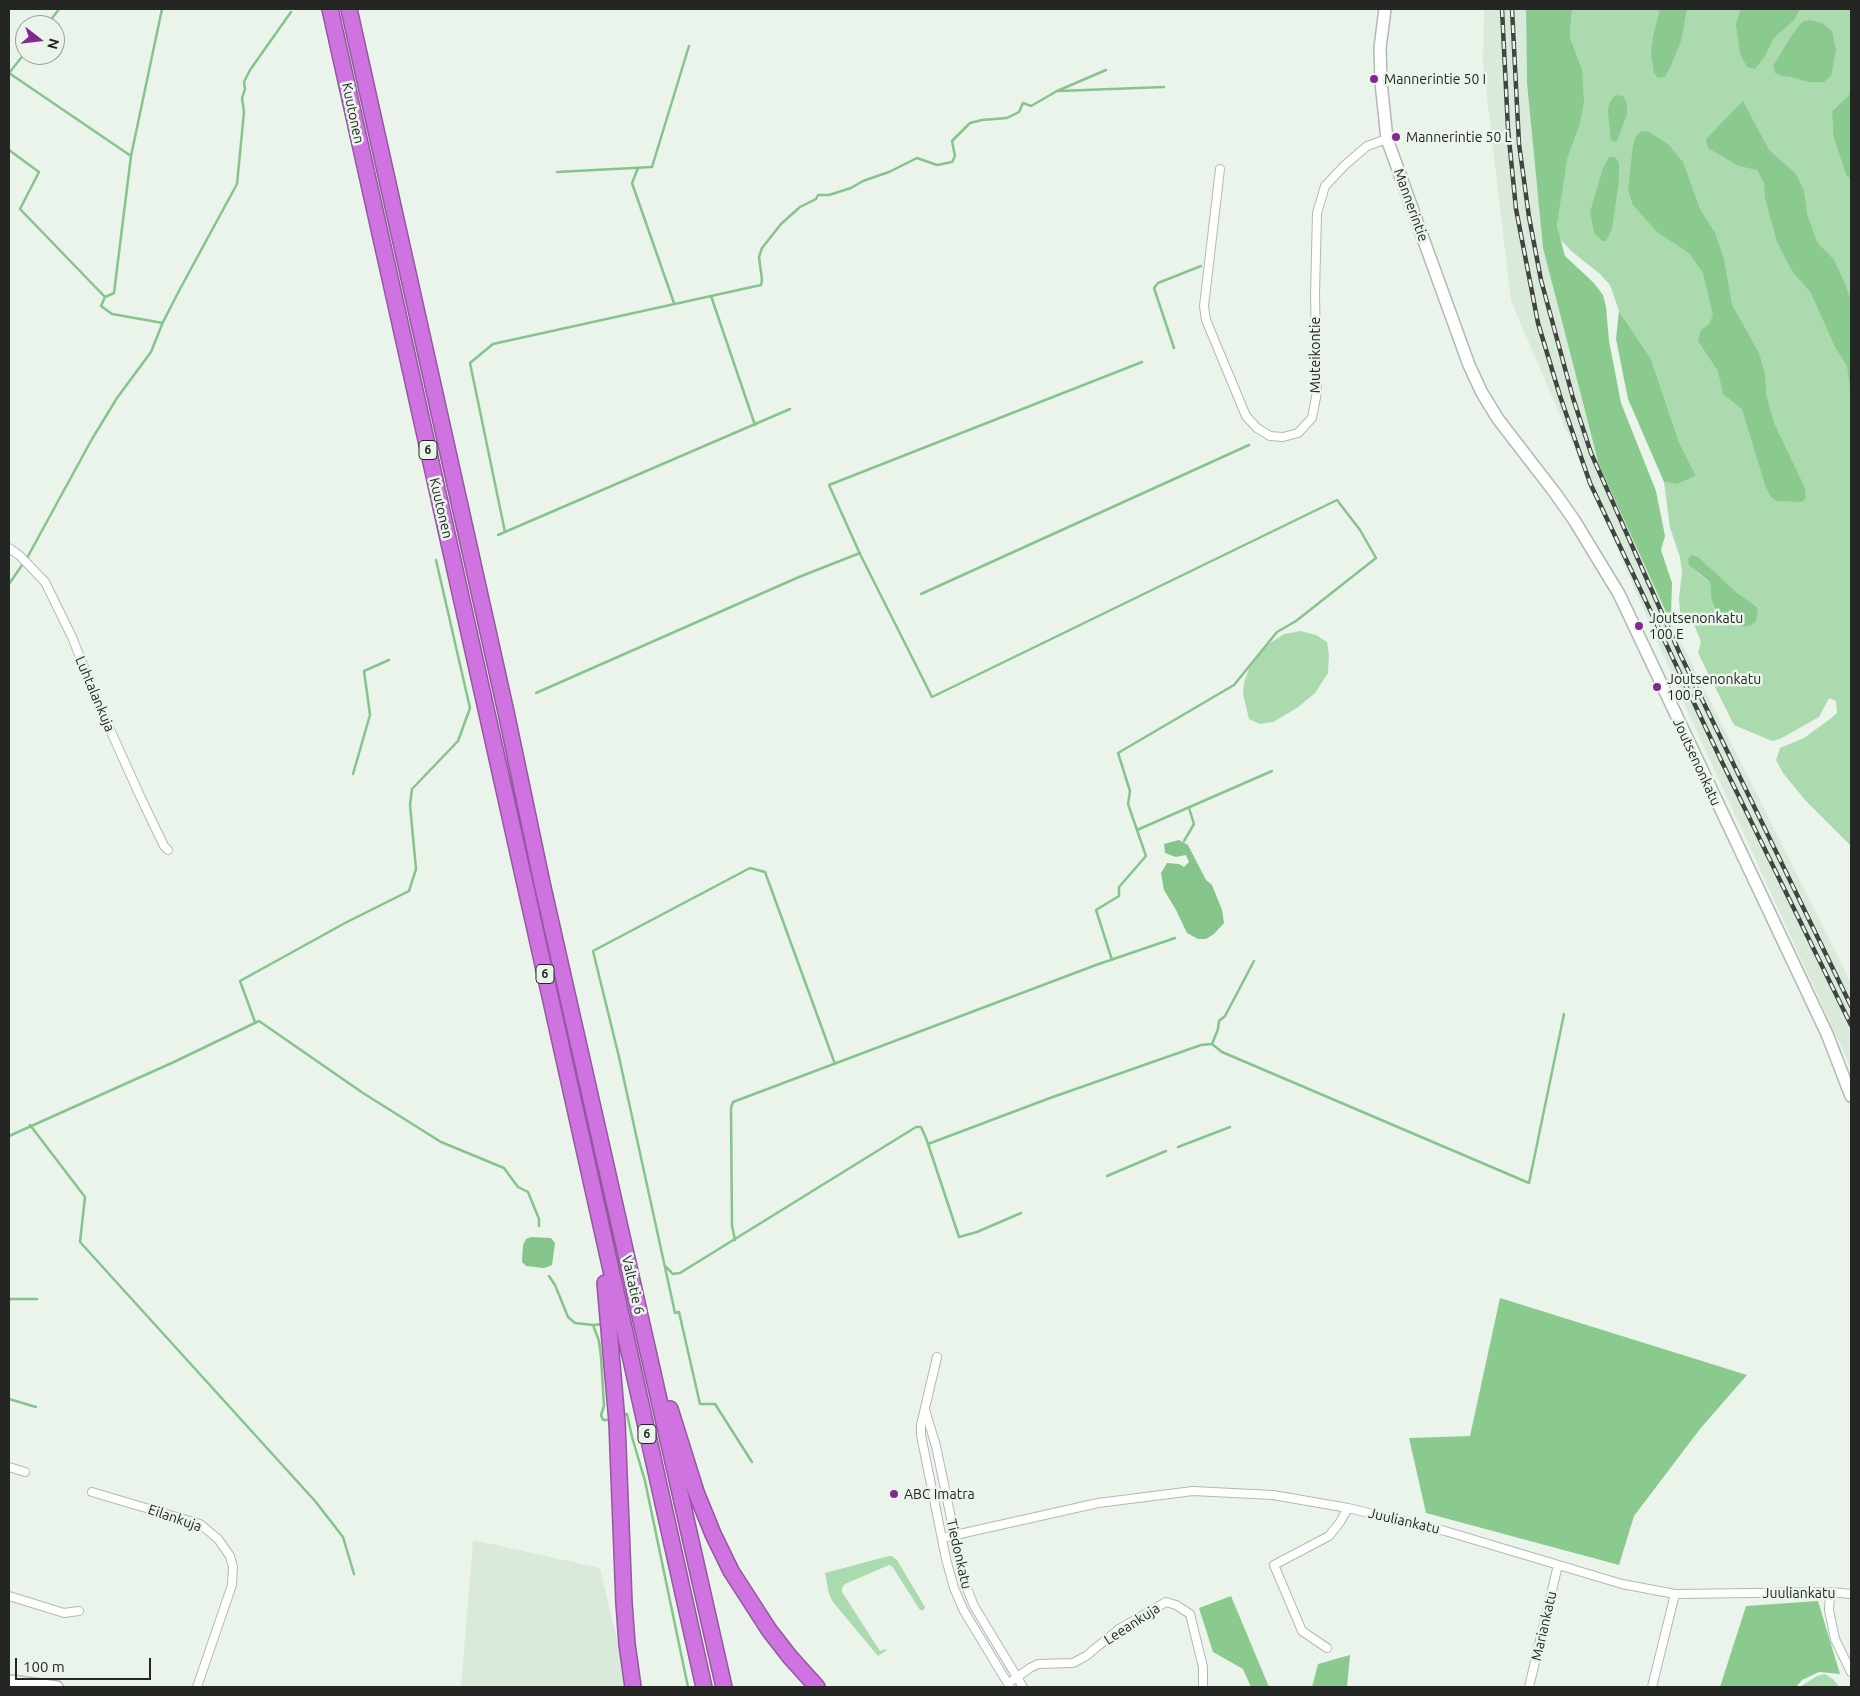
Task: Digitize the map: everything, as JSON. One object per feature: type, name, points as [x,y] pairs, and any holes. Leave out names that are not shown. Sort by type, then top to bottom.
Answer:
[{"type":"highway","name":"Kuutonen","points":[[330,9],[527,890]]},
{"type":"highway","name":"Kuutonen","points":[[348,9],[506,712],[542,883]]},
{"type":"highway","name":"Valtatie 6","points":[[542,883],[724,1687]]},
{"type":"highway","name":"Valtatie 6","points":[[527,890],[704,1687]]},
{"type":"highway","points":[[591,1180],[614,1368],[624,1603],[633,1687]]},
{"type":"highway","points":[[638,1305],[696,1492],[712,1534],[731,1571],[769,1630],[817,1687]]},
{"type":"street","name":"Mannerintie","points":[[1385,9],[1380,57],[1388,140],[1469,365],[1482,393]]},
{"type":"street","name":"Muteikontie","points":[[1220,169],[1215,225],[1204,306],[1206,320],[1246,416],[1257,428],[1270,436],[1284,437],[1298,433],[1312,418],[1318,392],[1314,295],[1317,213],[1325,186],[1366,146],[1388,140]]},
{"type":"street","name":"Joutsenonkatu","points":[[1482,393],[1498,420],[1556,493],[1619,594],[1826,1034],[1851,1096]]},
{"type":"street","name":"Luhtalankuja","points":[[9,548],[20,556],[45,582],[72,637],[99,705],[136,788],[164,846],[168,850]]},
{"type":"street","name":"Tiedonkatu","points":[[937,1357],[921,1425],[921,1434],[942,1538],[954,1588],[964,1611],[1009,1686]]},
{"type":"street","name":"Tiedonkatu","points":[[925,1409],[936,1446],[964,1581],[974,1606],[1023,1687]]},
{"type":"street","points":[[9,1467],[25,1472]]},
{"type":"street","name":"Juuliankatu","points":[[942,1538],[1098,1503],[1194,1491],[1273,1495],[1348,1508],[1445,1531],[1622,1584],[1675,1594],[1830,1592],[1851,1594]]},
{"type":"street","name":"Eilankuja","points":[[92,1492],[200,1524],[218,1539],[230,1556],[233,1567],[232,1584],[197,1687]]},
{"type":"street","points":[[1326,1648],[1302,1631],[1274,1565],[1329,1536],[1348,1508]]},
{"type":"street","name":"Mariankatu","points":[[1529,1687],[1558,1565]]},
{"type":"street","points":[[1830,1592],[1829,1610],[1835,1639],[1851,1672]]},
{"type":"street","points":[[1652,1687],[1675,1594]]},
{"type":"street","points":[[9,1596],[64,1613],[79,1611]]},
{"type":"street","name":"Leeankuja","points":[[1009,1686],[1017,1677],[1038,1664],[1073,1663],[1086,1656],[1120,1629],[1166,1602],[1176,1605],[1190,1614],[1204,1667],[1202,1687]]},
{"type":"street","points":[[9,1681],[56,1687]]},
{"type":"shaded area","points":[[1484,9],[1526,9],[1527,83],[1543,248],[1599,465],[1666,612],[1851,983],[1851,1068],[1687,710],[1511,301],[1483,63]]},
{"type":"shaded area","points":[[1526,9],[1572,9],[1570,37],[1582,69],[1584,102],[1580,124],[1567,159],[1557,226],[1565,256],[1594,283],[1603,295],[1609,341],[1621,403],[1656,491],[1665,536],[1661,550],[1672,583],[1671,613],[1666,612],[1599,465],[1543,248],[1527,83]]},
{"type":"shaded area","points":[[1572,9],[1851,9],[1851,93],[1832,111],[1833,136],[1846,175],[1851,179],[1851,846],[1805,800],[1783,773],[1776,760],[1780,748],[1804,738],[1837,713],[1836,701],[1829,698],[1819,717],[1780,739],[1772,741],[1734,725],[1698,653],[1701,642],[1692,619],[1680,612],[1679,598],[1682,572],[1680,557],[1670,528],[1664,482],[1677,484],[1696,476],[1679,442],[1651,359],[1619,311],[1610,285],[1560,239],[1557,226],[1566,159],[1580,124],[1582,69],[1570,37]],"holes":[[[1695,571],[1736,592],[1756,606],[1714,606],[1711,598],[1710,582]]]},
{"type":"shaded area","points":[[1660,9],[1687,9],[1681,41],[1670,68],[1665,77],[1658,78],[1654,73],[1651,54],[1653,36]]},
{"type":"shaded area","points":[[1741,9],[1800,9],[1794,20],[1774,38],[1765,56],[1755,69],[1747,67],[1740,54],[1736,24]]},
{"type":"shaded area","points":[[1810,20],[1822,23],[1832,31],[1836,50],[1831,76],[1824,82],[1808,82],[1782,76],[1775,73],[1773,66],[1802,22]]},
{"type":"shaded area","points":[[1851,93],[1851,179],[1846,175],[1833,136],[1832,111]]},
{"type":"shaded area","points":[[1623,96],[1627,104],[1627,114],[1617,141],[1614,142],[1611,140],[1608,112],[1609,104],[1613,97]]},
{"type":"shaded area","points":[[1743,101],[1769,150],[1796,174],[1804,191],[1807,214],[1817,242],[1834,260],[1851,300],[1851,393],[1847,366],[1835,347],[1811,293],[1792,271],[1777,242],[1765,198],[1764,183],[1757,170],[1739,166],[1708,148],[1706,139]]},
{"type":"shaded area","points":[[1642,131],[1649,132],[1668,144],[1683,162],[1700,209],[1715,233],[1724,259],[1732,305],[1759,353],[1765,374],[1766,394],[1774,423],[1805,488],[1806,498],[1802,502],[1777,501],[1771,497],[1766,488],[1742,409],[1723,394],[1718,371],[1698,341],[1701,330],[1709,324],[1713,315],[1703,273],[1689,253],[1657,232],[1633,205],[1628,190],[1633,145],[1636,136]]},
{"type":"shaded area","points":[[1609,157],[1615,157],[1619,163],[1619,181],[1612,229],[1606,241],[1602,241],[1594,233],[1590,212],[1603,168]]},
{"type":"shaded area","points":[[1619,311],[1651,359],[1679,442],[1696,476],[1677,484],[1664,482],[1628,399],[1616,339]]},
{"type":"shaded area","points":[[1691,555],[1698,557],[1736,592],[1756,606],[1758,612],[1756,621],[1750,626],[1741,626],[1722,618],[1711,598],[1710,582],[1689,565],[1688,559]]},
{"type":"shaded area","points":[[1301,631],[1316,635],[1327,642],[1329,655],[1328,673],[1315,693],[1297,708],[1273,722],[1260,724],[1249,719],[1243,694],[1244,683],[1251,663],[1267,645],[1284,634]]},
{"type":"shaded area","points":[[1179,840],[1188,845],[1206,880],[1212,885],[1222,910],[1224,923],[1214,934],[1206,939],[1198,939],[1187,933],[1164,890],[1161,873],[1167,863],[1179,864],[1184,867],[1189,862],[1186,855],[1176,857],[1165,853],[1164,844]]},
{"type":"shaded area","points":[[531,1237],[551,1238],[555,1243],[552,1265],[544,1268],[526,1266],[522,1262],[523,1245],[526,1239]]},
{"type":"shaded area","points":[[1500,1298],[1747,1375],[1700,1429],[1634,1516],[1619,1565],[1426,1513],[1409,1438],[1470,1436]]},
{"type":"shaded area","points":[[473,1540],[600,1568],[628,1687],[461,1687]]},
{"type":"shaded area","points":[[889,1556],[897,1560],[925,1607],[924,1610],[920,1610],[892,1566],[889,1565],[845,1584],[842,1588],[842,1592],[880,1651],[887,1650],[878,1656],[833,1602],[829,1594],[825,1573]]},
{"type":"shaded area","points":[[1231,1596],[1269,1687],[1251,1687],[1243,1669],[1213,1652],[1199,1608]]},
{"type":"shaded area","points":[[1818,1601],[1840,1674],[1819,1672],[1802,1680],[1796,1687],[1720,1687],[1746,1606]]},
{"type":"shaded area","points":[[1350,1655],[1347,1687],[1312,1687],[1318,1664]]},
{"type":"shaded area","points":[[1825,1674],[1834,1680],[1839,1687],[1800,1687],[1817,1676]]},
{"type":"waterway","points":[[54,15],[59,9]]},
{"type":"waterway","points":[[162,9],[131,156],[114,293],[105,297],[101,306],[112,314],[163,323]]},
{"type":"waterway","points":[[9,584],[27,558],[92,439],[117,398],[151,352],[163,322],[237,184],[244,112],[242,98],[245,89],[244,82],[250,70],[291,12]]},
{"type":"waterway","points":[[557,172],[652,167],[689,46]]},
{"type":"waterway","points":[[9,73],[15,65]]},
{"type":"waterway","points":[[505,532],[470,363],[493,344],[761,285],[759,257],[762,248],[781,224],[800,207],[816,199],[818,195],[829,195],[851,188],[917,158],[937,165],[952,162],[955,156],[952,141],[970,123],[1007,118],[1019,112],[1023,103],[1031,106],[1057,91],[1106,70]]},
{"type":"waterway","points":[[9,73],[131,156]]},
{"type":"waterway","points":[[1059,91],[1164,87]]},
{"type":"waterway","points":[[9,150],[39,172],[20,209],[105,297]]},
{"type":"waterway","points":[[638,168],[632,183],[674,303]]},
{"type":"waterway","points":[[1174,348],[1154,288],[1158,283],[1201,266]]},
{"type":"waterway","points":[[711,296],[755,425]]},
{"type":"waterway","points":[[1112,960],[1096,910],[1119,896],[1119,887],[1146,856],[1128,804],[1130,791],[1118,753],[1234,685],[1277,632],[1296,621],[1376,558],[1360,530],[1337,500],[932,697],[860,554],[829,485],[1142,362]]},
{"type":"waterway","points":[[498,535],[790,409]]},
{"type":"waterway","points":[[921,594],[1249,445]]},
{"type":"waterway","points":[[536,693],[799,577],[860,553]]},
{"type":"waterway","points":[[255,1022],[240,981],[345,923],[409,891],[416,869],[410,805],[412,789],[458,741],[470,708],[436,560]]},
{"type":"waterway","points":[[353,774],[370,715],[364,671],[389,660]]},
{"type":"waterway","points":[[1137,830],[1272,771]]},
{"type":"waterway","points":[[1184,841],[1194,824],[1189,808]]},
{"type":"waterway","points":[[752,1462],[715,1404],[700,1404],[679,1312],[675,1313],[619,1057],[593,951],[750,868],[765,872],[835,1064]]},
{"type":"waterway","points":[[735,1240],[732,1226],[731,1108],[733,1102],[1096,965],[1175,938]]},
{"type":"waterway","points":[[1212,1044],[1219,1021],[1225,1016],[1254,961]]},
{"type":"waterway","points":[[928,1144],[1050,1098],[1201,1045],[1212,1044],[1222,1052],[1529,1183],[1564,1014]]},
{"type":"waterway","points":[[9,1136],[174,1062],[259,1021],[363,1093],[441,1142],[504,1168],[518,1187],[528,1192],[539,1219],[539,1226]]},
{"type":"waterway","points":[[30,1125],[85,1197],[80,1242],[315,1501],[343,1537],[354,1574]]},
{"type":"waterway","points":[[666,1267],[673,1274],[680,1273],[916,1127],[921,1127],[926,1138],[959,1237],[977,1232],[1021,1213]]},
{"type":"waterway","points":[[1178,1147],[1230,1127]]},
{"type":"waterway","points":[[1107,1176],[1166,1151]]},
{"type":"waterway","points":[[549,1276],[555,1285],[568,1317],[575,1323],[604,1324]]},
{"type":"waterway","points":[[9,1299],[37,1299]]},
{"type":"waterway","points":[[593,1325],[599,1341],[601,1357],[604,1406],[601,1415],[603,1420],[612,1420]]},
{"type":"waterway","points":[[9,1399],[36,1407]]},
{"type":"waterway","points":[[624,1415],[627,1414],[645,1481],[688,1687]]},
{"type":"railway","points":[[1502,9],[1508,129],[1516,209],[1538,323],[1560,396],[1590,483],[1721,760],[1851,1025]]},
{"type":"railway","points":[[1512,9],[1519,144],[1529,217],[1541,280],[1573,398],[1591,453],[1680,654],[1851,1006]]},
{"type":"place","name":"Mannerintie 50 I","points":[[1374,79]]},
{"type":"place","name":"Mannerintie 50 L","points":[[1396,137]]},
{"type":"place","name":"Joutsenonkatu 100 E","points":[[1639,626]]},
{"type":"place","name":"Joutsenonkatu 100 P","points":[[1657,687]]},
{"type":"place","name":"ABC Imatra","points":[[894,1494]]}]
